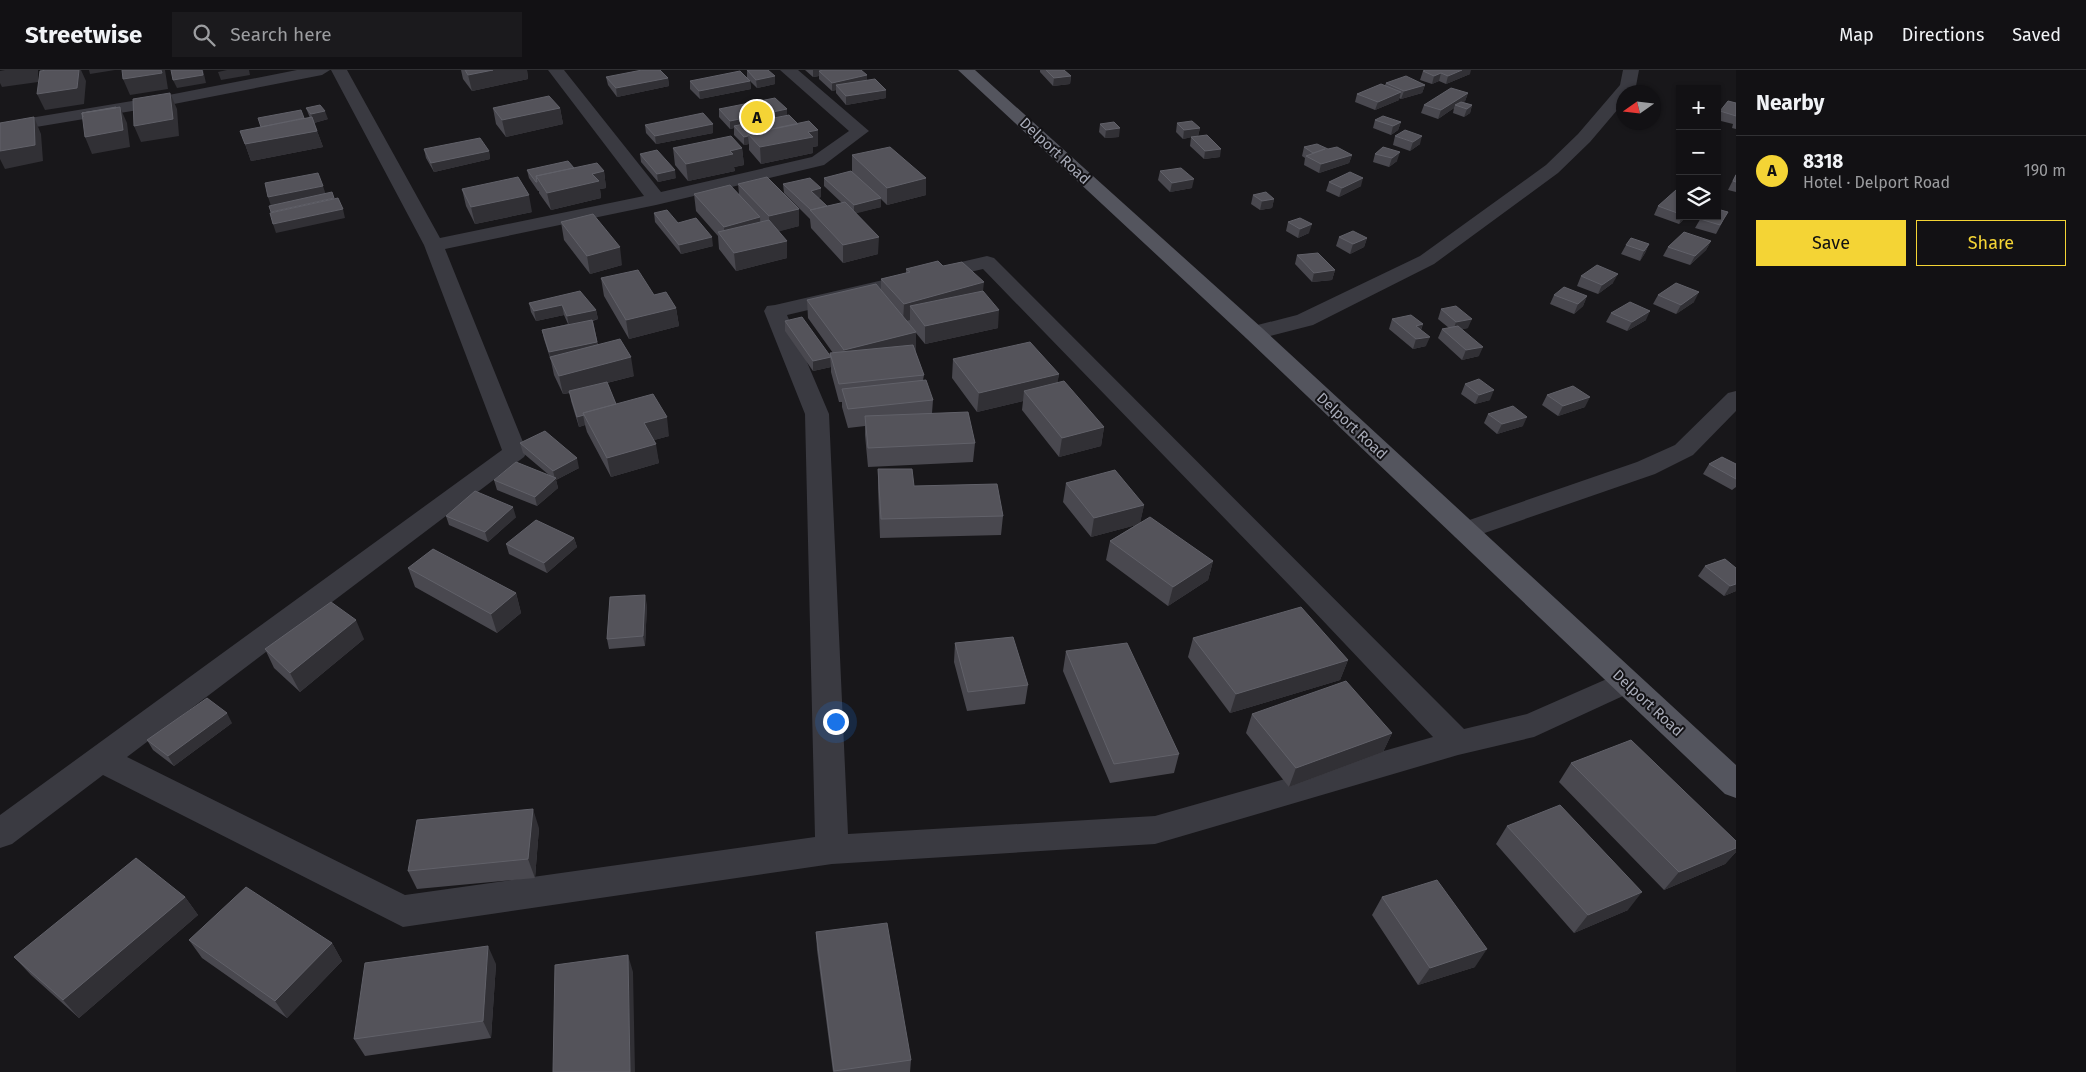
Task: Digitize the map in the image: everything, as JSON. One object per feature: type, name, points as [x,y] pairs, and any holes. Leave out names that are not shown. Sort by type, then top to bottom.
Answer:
[{"type":"main road","name":"Delport Road","points":[[966,70],[1254,333],[1736,785]]},
{"type":"street","points":[[0,128],[174,99],[322,70]]},
{"type":"street","points":[[0,834],[515,452],[434,245],[339,70]]},
{"type":"street","points":[[556,70],[656,199]]},
{"type":"street","points":[[434,245],[656,199],[818,161],[860,131],[788,70]]},
{"type":"street","points":[[1254,333],[1305,320],[1427,260],[1552,169],[1578,144],[1628,86],[1631,70]]},
{"type":"street","points":[[832,850],[817,414],[775,311],[987,262],[1304,582],[1458,743]]},
{"type":"street","points":[[1464,531],[1646,468],[1684,450],[1736,398]]},
{"type":"street","points":[[102,760],[403,911],[832,850],[1155,830],[1458,743],[1534,725],[1626,682]]},
{"type":"building","points":[[79,70],[77,88],[37,94],[40,71]]},
{"type":"building","points":[[122,70],[161,70],[162,73],[123,79]]},
{"type":"building","points":[[171,70],[202,70],[203,75],[173,80]]},
{"type":"building","points":[[465,70],[493,70],[468,75]]},
{"type":"building","points":[[642,70],[660,70],[668,78],[616,88],[606,77]]},
{"type":"building","points":[[747,70],[768,70],[775,76],[756,80]]},
{"type":"building","points":[[861,70],[867,75],[832,83],[819,71]]},
{"type":"building","points":[[1046,70],[1064,70],[1071,76],[1054,78]]},
{"type":"building","points":[[1462,70],[1448,76],[1441,73],[1434,76],[1423,71]]},
{"type":"building","points":[[740,71],[750,81],[699,91],[690,81]]},
{"type":"building","points":[[1406,76],[1425,85],[1404,91],[1386,83]]},
{"type":"building","points":[[875,79],[886,90],[846,96],[836,85]]},
{"type":"building","points":[[1381,84],[1401,92],[1378,102],[1357,94]]},
{"type":"building","points":[[1451,88],[1468,93],[1441,110],[1424,105]]},
{"type":"building","points":[[170,93],[173,119],[134,126],[133,99]]},
{"type":"building","points":[[549,96],[560,108],[502,120],[493,108]]},
{"type":"building","points":[[775,98],[787,109],[730,121],[719,109]]},
{"type":"building","points":[[1728,101],[1736,103],[1736,116],[1721,110]]},
{"type":"building","points":[[1461,102],[1472,105],[1467,109],[1455,105]]},
{"type":"building","points":[[320,105],[325,111],[311,114],[306,108]]},
{"type":"building","points":[[116,107],[116,108],[82,113]]},
{"type":"building","points":[[120,107],[123,130],[85,137],[82,113]]},
{"type":"building","points":[[301,110],[304,118],[261,127],[258,118]]},
{"type":"building","points":[[703,113],[713,124],[655,136],[645,125]]},
{"type":"building","points":[[789,115],[798,124],[748,134],[748,136],[744,137],[734,126]]},
{"type":"building","points":[[1383,116],[1401,122],[1393,126],[1375,120]]},
{"type":"building","points":[[34,117],[35,145],[0,151],[0,123]]},
{"type":"building","points":[[312,117],[317,131],[245,144],[240,131]]},
{"type":"building","points":[[809,121],[818,130],[808,132],[813,137],[760,147],[748,134]]},
{"type":"building","points":[[1192,121],[1200,128],[1184,130],[1177,123]]},
{"type":"building","points":[[1114,122],[1120,128],[1106,130],[1100,124]]},
{"type":"building","points":[[1405,130],[1422,136],[1413,142],[1395,136]]},
{"type":"building","points":[[1207,135],[1221,149],[1205,151],[1191,137]]},
{"type":"building","points":[[731,136],[742,148],[730,151],[733,154],[686,164],[673,148]]},
{"type":"building","points":[[480,138],[489,151],[431,163],[424,149]]},
{"type":"building","points":[[1317,144],[1328,149],[1337,147],[1352,155],[1321,164],[1306,156],[1325,149],[1313,153],[1304,147]]},
{"type":"building","points":[[890,147],[926,178],[887,188],[852,155]]},
{"type":"building","points":[[1383,147],[1400,152],[1392,158],[1375,154]]},
{"type":"building","points":[[657,150],[675,170],[657,174],[640,154]]},
{"type":"building","points":[[568,161],[574,168],[536,176],[537,182],[527,170]]},
{"type":"building","points":[[597,163],[604,171],[592,174],[599,181],[547,193],[536,176]]},
{"type":"building","points":[[1181,168],[1194,179],[1172,183],[1160,171]]},
{"type":"building","points":[[851,171],[881,198],[854,205],[824,178]]},
{"type":"building","points":[[1350,172],[1363,178],[1342,188],[1329,182]]},
{"type":"building","points":[[318,173],[323,186],[268,197],[265,183]]},
{"type":"building","points":[[518,177],[529,195],[471,207],[462,189]]},
{"type":"building","points":[[767,177],[799,209],[769,216],[738,184]]},
{"type":"building","points":[[810,178],[821,188],[811,191],[827,206],[811,210],[783,184]]},
{"type":"building","points":[[730,185],[760,217],[724,227],[694,194]]},
{"type":"building","points":[[1676,190],[1676,213],[1658,206]]},
{"type":"building","points":[[332,192],[334,198],[271,212],[269,206]]},
{"type":"building","points":[[1266,192],[1274,199],[1262,201],[1253,195]]},
{"type":"building","points":[[338,198],[343,209],[273,224],[270,213]]},
{"type":"building","points":[[845,202],[879,237],[843,245],[810,210]]},
{"type":"building","points":[[667,210],[678,223],[696,218],[712,237],[679,245],[654,213]]},
{"type":"building","points":[[1721,210],[1728,212],[1720,225],[1703,220],[1721,220]]},
{"type":"building","points":[[593,214],[620,247],[587,256],[561,222]]},
{"type":"building","points":[[1300,218],[1312,224],[1300,229],[1288,222]]},
{"type":"building","points":[[769,220],[787,241],[734,253],[718,232]]},
{"type":"building","points":[[1353,231],[1367,238],[1353,244],[1339,237]]},
{"type":"building","points":[[1684,232],[1711,241],[1695,256],[1668,247]]},
{"type":"building","points":[[1631,238],[1649,244],[1644,251],[1626,245]]},
{"type":"building","points":[[1318,253],[1335,270],[1314,273],[1297,255]]},
{"type":"building","points":[[938,261],[943,266],[962,262],[984,282],[904,304],[881,279],[910,272],[906,269]]},
{"type":"building","points":[[1597,265],[1618,274],[1602,285],[1581,276]]},
{"type":"building","points":[[638,270],[654,295],[666,292],[676,308],[626,320],[601,278]]},
{"type":"building","points":[[1676,283],[1699,292],[1681,305],[1658,295]]},
{"type":"building","points":[[876,284],[916,332],[844,350],[807,300]]},
{"type":"building","points":[[1564,287],[1587,296],[1578,304],[1554,295]]},
{"type":"building","points":[[580,291],[596,310],[567,316],[562,305],[534,311],[529,303]]},
{"type":"building","points":[[983,291],[999,310],[925,326],[910,306]]},
{"type":"building","points":[[1630,302],[1650,311],[1632,322],[1611,313]]},
{"type":"building","points":[[1456,306],[1472,319],[1456,322],[1441,309]]},
{"type":"building","points":[[1411,315],[1423,324],[1416,326],[1430,337],[1416,339],[1392,319]]},
{"type":"building","points":[[802,317],[831,357],[813,361],[785,321]]},
{"type":"building","points":[[592,320],[597,342],[549,352],[542,330]]},
{"type":"building","points":[[1458,326],[1483,347],[1466,350],[1442,329]]},
{"type":"building","points":[[620,339],[631,357],[559,376],[550,357]]},
{"type":"building","points":[[1030,342],[1059,374],[979,393],[953,359]]},
{"type":"building","points":[[913,345],[924,375],[839,384],[830,353]]},
{"type":"building","points":[[1479,379],[1494,390],[1479,395],[1465,384]]},
{"type":"building","points":[[926,380],[933,400],[848,409],[842,389]]},
{"type":"building","points":[[1064,381],[1104,427],[1062,438],[1024,391]]},
{"type":"building","points":[[607,382],[616,404],[583,413],[584,415],[577,417],[569,391]]},
{"type":"building","points":[[1573,386],[1590,397],[1563,406],[1547,395]]},
{"type":"building","points":[[653,394],[667,417],[644,423],[656,444],[607,458],[583,413]]},
{"type":"building","points":[[1513,406],[1527,417],[1502,424],[1488,414]]},
{"type":"building","points":[[968,412],[975,443],[868,448],[865,416]]},
{"type":"building","points":[[545,431],[577,458],[553,471],[520,443]]},
{"type":"building","points":[[1722,457],[1736,464],[1736,479],[1709,464]]},
{"type":"building","points":[[516,462],[556,478],[535,497],[494,480]]},
{"type":"building","points":[[878,469],[912,469],[914,486],[997,484],[1003,516],[881,519]]},
{"type":"building","points":[[1115,470],[1144,505],[1094,518],[1066,483]]},
{"type":"building","points":[[475,491],[513,507],[485,532],[446,516]]},
{"type":"building","points":[[1150,517],[1213,561],[1173,587],[1110,541]]},
{"type":"building","points":[[536,520],[574,538],[544,563],[506,544]]},
{"type":"building","points":[[433,549],[516,593],[491,614],[408,568]]},
{"type":"building","points":[[1725,559],[1736,568],[1736,584],[1730,586],[1705,566]]},
{"type":"building","points":[[645,595],[643,636],[607,639],[610,597]]},
{"type":"building","points":[[331,602],[356,620],[290,673],[265,649]]},
{"type":"building","points":[[1301,607],[1348,660],[1236,694],[1193,638]]},
{"type":"building","points":[[1013,637],[1028,685],[968,692],[955,643]]},
{"type":"building","points":[[1127,643],[1179,754],[1114,764],[1066,651]]},
{"type":"building","points":[[1346,681],[1392,733],[1296,768],[1252,714]]},
{"type":"building","points":[[207,698],[227,713],[168,756],[147,740]]},
{"type":"building","points":[[1631,740],[1736,841],[1736,848],[1679,872],[1571,763]]},
{"type":"building","points":[[1560,805],[1642,892],[1588,915],[1507,826]]},
{"type":"building","points":[[533,809],[528,859],[408,871],[417,820]]},
{"type":"building","points":[[136,858],[185,897],[63,1000],[14,957]]},
{"type":"building","points":[[1437,880],[1487,949],[1430,968],[1382,897]]},
{"type":"building","points":[[246,887],[332,943],[275,1001],[189,940]]},
{"type":"building","points":[[887,923],[911,1060],[834,1071],[816,932]]},
{"type":"building","points":[[488,946],[483,1021],[354,1039],[365,963]]},
{"type":"building","points":[[628,955],[630,1072],[553,1072],[555,965]]},
{"type":"place","name":"8318","points":[[757,117]]}]
